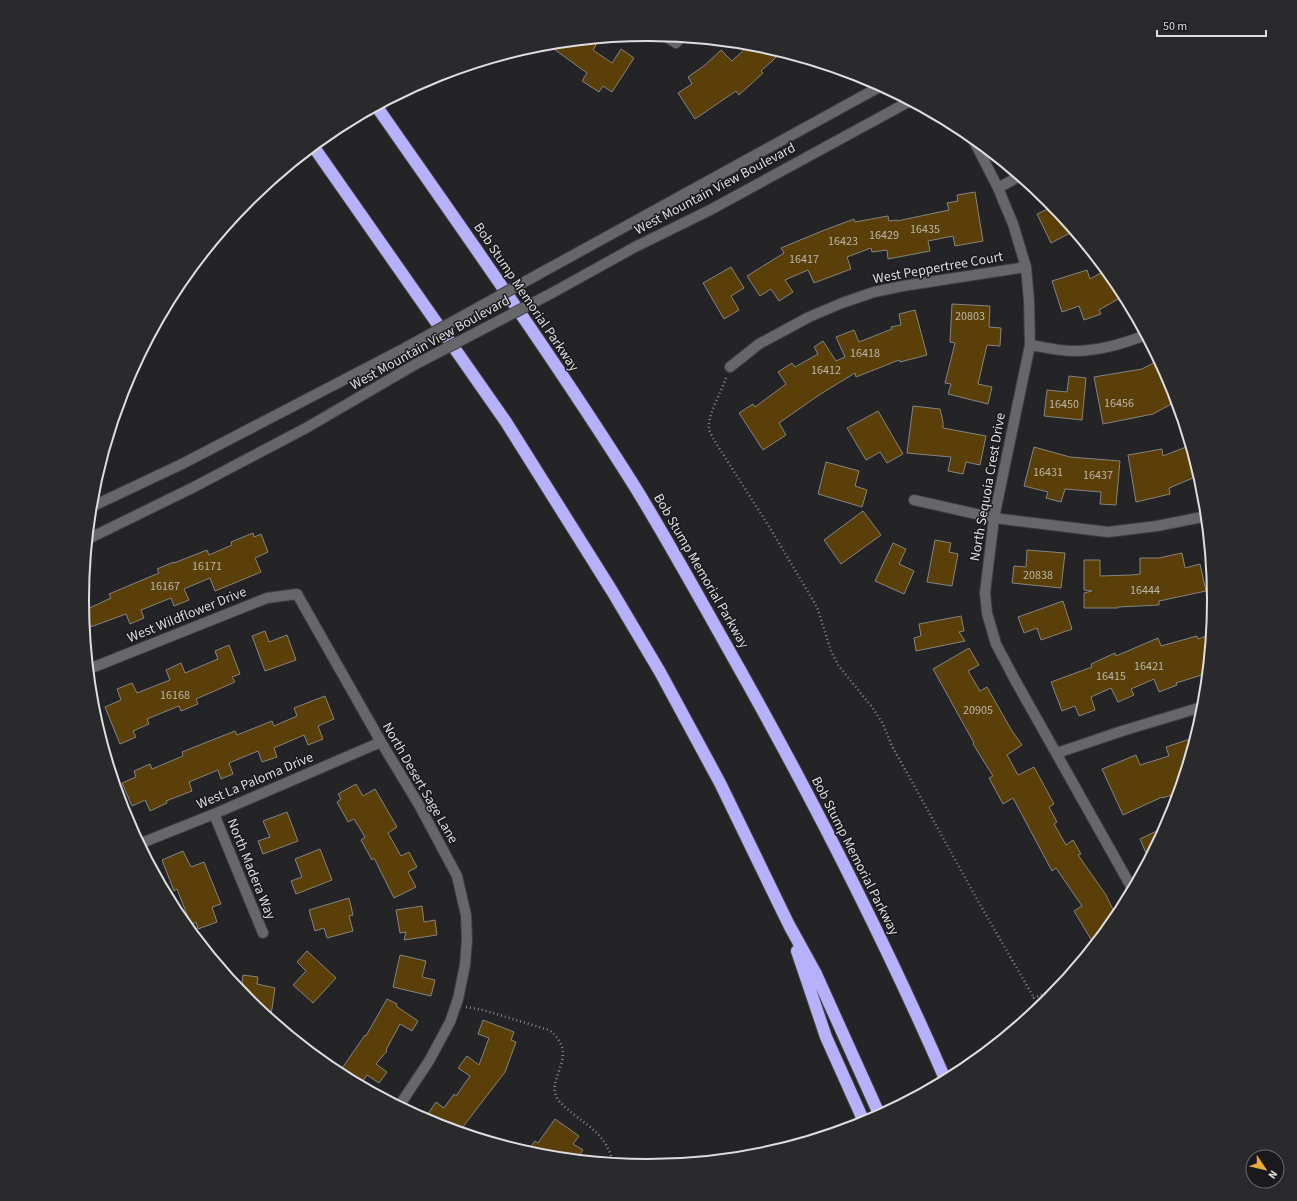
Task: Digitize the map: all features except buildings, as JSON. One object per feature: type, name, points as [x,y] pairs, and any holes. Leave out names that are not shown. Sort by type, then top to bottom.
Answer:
[{"type":"highway","name":"Bob Stump Memorial Parkway","points":[[379,110],[552,360],[636,489],[694,588],[759,703],[814,806],[916,1014],[944,1075]]},
{"type":"highway","points":[[316,151],[506,422],[608,584],[660,672],[720,783],[789,926],[816,974],[877,1110]]},
{"type":"highway","points":[[789,926],[826,1037],[862,1117]]},
{"type":"street","name":"West Mountain View Boulevard","points":[[98,504],[188,460],[405,348],[875,89]]},
{"type":"street","name":"West Mountain View Boulevard","points":[[93,537],[194,487],[306,428],[416,364],[552,293],[635,247],[710,210],[905,104]]},
{"type":"street","name":"North Sequoia Crest Drive","points":[[978,149],[998,188],[1013,224],[1026,266],[1029,301],[1030,345],[994,518],[985,593],[987,613],[996,644],[1130,885]]},
{"type":"street","points":[[998,188],[1015,179]]},
{"type":"street","name":"West Peppertree Court","points":[[730,367],[759,344],[809,317],[842,303],[874,292],[1026,266]]},
{"type":"street","points":[[1030,345],[1072,351],[1100,350],[1126,343],[1141,337]]},
{"type":"street","points":[[914,500],[994,518],[1108,532],[1157,526],[1201,517]]},
{"type":"street","name":"West Wildflower Drive","points":[[93,667],[267,598],[297,594]]},
{"type":"street","name":"North Desert Sage Lane","points":[[297,594],[381,742],[419,805],[457,876],[466,916],[467,939],[465,965],[457,1002],[450,1022],[429,1061],[401,1102]]},
{"type":"street","points":[[1056,753],[1197,708]]},
{"type":"street","name":"West La Paloma Drive","points":[[144,842],[214,814],[381,742]]},
{"type":"street","name":"North Madera Way","points":[[214,814],[263,933]]},
{"type":"path","points":[[730,367],[722,391],[711,415],[709,428],[714,440],[770,528],[817,607],[831,651],[838,665],[884,724],[892,746],[978,902],[1037,1003]]},
{"type":"path","points":[[1034,998],[1048,992]]},
{"type":"path","points":[[457,1002],[549,1030],[556,1035],[561,1044],[563,1053],[562,1066],[555,1088],[556,1096],[560,1103],[590,1126],[605,1141],[612,1159]]}]
